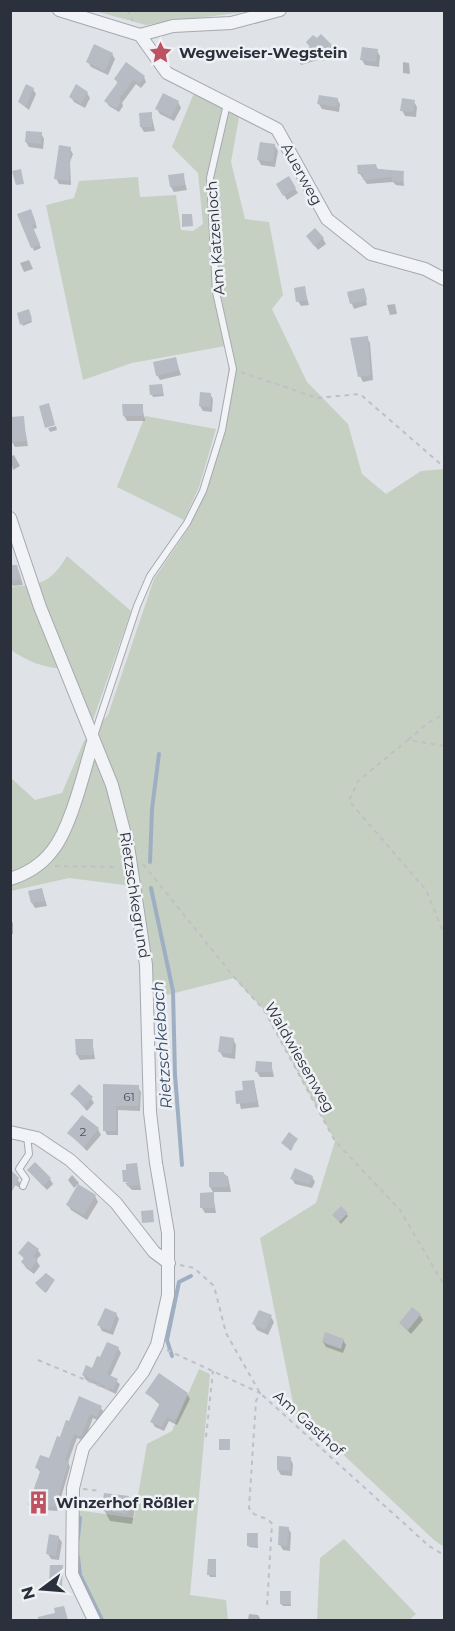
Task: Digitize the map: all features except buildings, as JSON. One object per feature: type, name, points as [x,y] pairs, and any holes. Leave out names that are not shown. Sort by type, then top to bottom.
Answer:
[{"type":"street","points":[[58,10],[140,35],[173,26],[231,23],[280,10]]},
{"type":"street","name":"Auerweg","points":[[140,35],[167,73],[228,102],[277,129],[327,219],[371,254],[442,276]]},
{"type":"street","name":"Rietzschkegrund","points":[[10,518],[40,607],[121,812],[146,965],[150,1112],[168,1233],[168,1295],[157,1345],[143,1372],[83,1448],[73,1488],[72,1574],[94,1620]]},
{"type":"street","points":[[10,879],[26,873],[53,851],[75,801],[93,742]]},
{"type":"street","points":[[10,1132],[37,1138],[70,1160],[116,1203],[154,1252],[169,1263]]},
{"type":"lane","name":"Am Katzenloch","points":[[93,742],[108,690],[150,576],[188,523],[203,491],[222,430],[233,369],[216,292],[210,178],[228,102]]},
{"type":"lane","points":[[23,1186],[26,1179],[19,1169],[29,1154],[27,1136]]},
{"type":"path","points":[[233,369],[317,398],[360,394],[444,467]]},
{"type":"path","points":[[444,714],[428,723],[358,782],[349,801],[426,890],[444,934]]},
{"type":"path","points":[[408,740],[444,746]]},
{"type":"path","name":"Waldwiesenweg","points":[[143,863],[264,1010],[335,1141],[400,1210],[444,1285]]},
{"type":"path","points":[[36,866],[130,868]]},
{"type":"path","name":"Am Gasthof","points":[[169,1263],[194,1268],[214,1286],[226,1333],[260,1393],[429,1546],[444,1555]]},
{"type":"path","points":[[157,1345],[260,1393],[256,1401],[249,1508],[254,1515],[272,1524],[267,1606]]},
{"type":"path","points":[[38,1360],[118,1394]]},
{"type":"path","points":[[206,1437],[213,1371]]},
{"type":"path","points":[[89,1490],[102,1491]]},
{"type":"green space","points":[[95,11],[251,11],[146,25]]},
{"type":"green space","points":[[194,93],[239,117],[231,162],[245,219],[269,222],[283,295],[272,309],[307,382],[348,424],[362,474],[386,494],[421,471],[444,469],[444,1547],[315,1428],[295,1413],[260,1238],[316,1203],[335,1141],[264,1010],[234,978],[147,1000],[132,886],[69,878],[11,891],[10,777],[35,800],[62,793],[84,741],[108,715],[154,579],[190,526],[187,523],[203,491],[222,430],[231,345],[132,363],[83,380],[46,205],[74,198],[79,181],[138,177],[140,197],[176,195],[181,230],[193,231],[203,224],[198,173],[172,147]]},
{"type":"green space","points":[[145,416],[216,429],[199,487],[184,520],[117,487]]},
{"type":"green space","points":[[67,556],[131,611],[91,726],[70,668],[54,668],[39,664],[11,650],[10,587],[44,581],[55,572]]},
{"type":"green space","points":[[199,1369],[210,1374],[190,1595],[226,1600],[228,1620],[99,1620],[86,1591],[79,1567],[76,1510],[134,1518],[147,1444],[172,1431]]},
{"type":"green space","points":[[344,1539],[416,1614],[409,1620],[317,1620],[320,1558]]},
{"type":"waterway","name":"Rietzschkebach","points":[[150,862],[152,809],[159,754]]},
{"type":"waterway","name":"Rietzschkebach","points":[[151,888],[173,991],[175,1075],[182,1165]]},
{"type":"waterway","name":"Rietzschkebach","points":[[172,1356],[167,1340],[179,1282],[191,1276]]},
{"type":"waterway","name":"Rietzschkebach","points":[[78,1538],[80,1518]]},
{"type":"waterway","name":"Rietzschkebach","points":[[78,1557],[80,1575],[102,1620]]},
{"type":"place","name":"Wegweiser-Wegstein","points":[[161,52]]},
{"type":"place","name":"Winzerhof Rößler","points":[[38,1502]]}]
